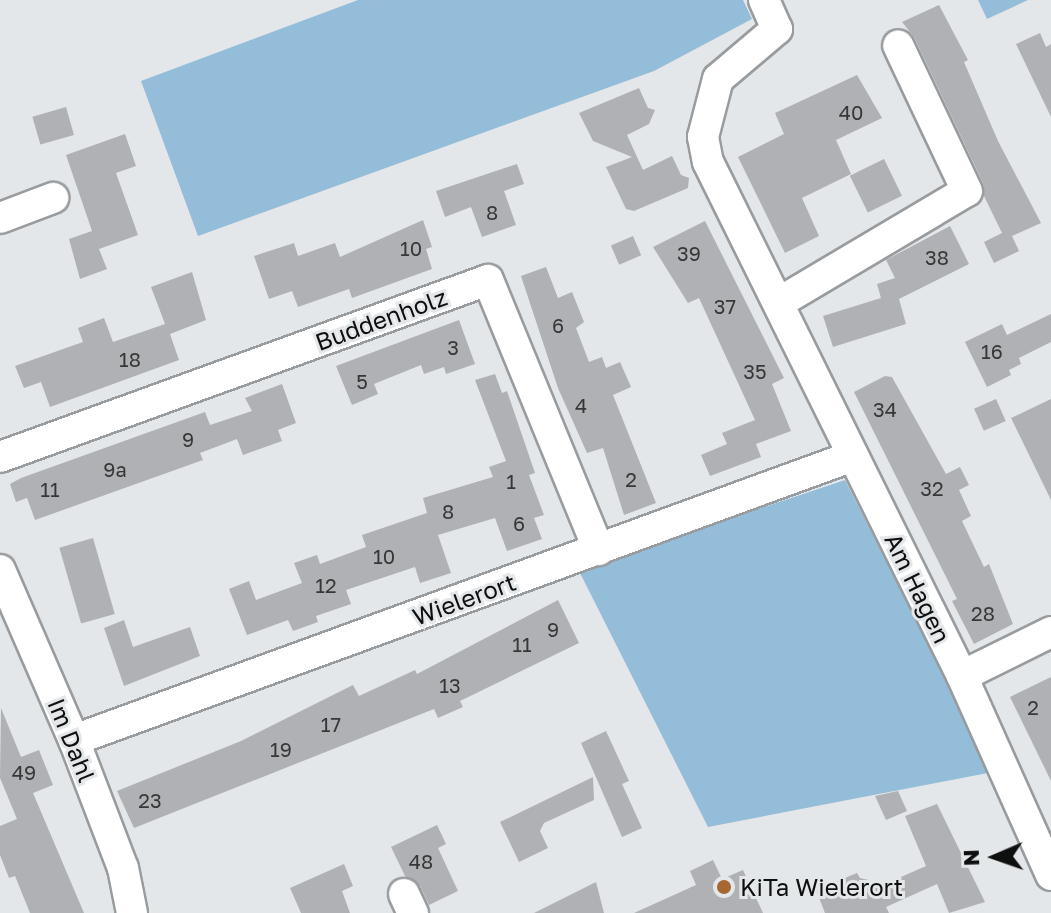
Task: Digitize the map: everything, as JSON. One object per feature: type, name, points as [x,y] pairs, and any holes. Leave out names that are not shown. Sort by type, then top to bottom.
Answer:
[{"type":"street","name":"Am Hagen","points":[[764,0],[777,29],[718,79],[703,137],[708,162],[780,302],[962,676],[1051,875]]},
{"type":"street","points":[[780,302],[967,191],[898,45]]},
{"type":"street","points":[[0,218],[53,198]]},
{"type":"street","name":"Buddenholz","points":[[0,457],[488,280],[599,550]]},
{"type":"street","name":"Wielerort","points":[[74,740],[853,456]]},
{"type":"street","name":"Im Dahl","points":[[0,570],[74,740],[123,868],[132,913]]},
{"type":"street","points":[[962,676],[1051,632]]},
{"type":"shaded area","points":[[358,0],[743,0],[752,19],[654,71],[198,236],[141,81]]},
{"type":"shaded area","points":[[978,0],[1028,0],[987,19]]},
{"type":"shaded area","points":[[845,480],[993,772],[708,827],[578,569]]},
{"type":"building","points":[[939,5],[968,60],[964,62],[998,141],[1041,223],[1012,236],[1019,251],[994,263],[984,242],[1002,233],[984,196],[983,183],[914,37],[902,22]]},
{"type":"building","points":[[1040,33],[1046,47],[1051,44],[1051,117],[1016,44]]},
{"type":"building","points":[[857,75],[882,118],[836,140],[851,174],[802,198],[819,236],[785,253],[738,157],[784,134],[775,113]]},
{"type":"building","points":[[639,88],[648,108],[655,110],[649,124],[627,135],[643,170],[672,156],[681,175],[689,178],[688,188],[634,211],[626,209],[606,167],[632,157],[593,141],[579,113]]},
{"type":"building","points":[[66,107],[74,135],[40,145],[32,117]]},
{"type":"building","points":[[125,134],[136,166],[116,173],[138,235],[99,249],[107,269],[80,279],[69,239],[92,231],[66,155]]},
{"type":"building","points":[[884,159],[902,196],[868,213],[850,176]]},
{"type":"building","points":[[517,164],[524,184],[504,191],[516,225],[482,237],[471,207],[445,217],[436,191]]},
{"type":"building","points":[[423,220],[432,247],[426,249],[432,269],[352,298],[349,289],[298,307],[292,291],[269,299],[254,256],[294,243],[298,256],[335,243],[340,257]]},
{"type":"building","points":[[705,221],[784,378],[772,384],[791,431],[756,444],[761,457],[710,476],[701,455],[727,444],[722,433],[755,420],[699,298],[688,303],[653,247]]},
{"type":"building","points":[[950,226],[969,264],[899,299],[906,324],[833,347],[823,316],[881,298],[877,284],[895,278],[886,260]]},
{"type":"building","points":[[633,236],[641,255],[619,265],[611,245]]},
{"type":"building","points":[[546,267],[558,298],[572,292],[584,322],[576,328],[589,362],[602,357],[606,368],[620,362],[631,387],[613,395],[656,503],[624,515],[603,448],[587,453],[558,388],[521,276]]},
{"type":"building","points":[[192,272],[206,320],[170,334],[179,360],[50,407],[41,382],[24,388],[15,366],[83,342],[78,328],[104,318],[113,342],[165,324],[151,287]]},
{"type":"building","points":[[1051,314],[1051,342],[1019,358],[1021,364],[1009,370],[1011,375],[987,387],[965,342],[1002,324],[1007,335]]},
{"type":"building","points":[[459,320],[475,364],[446,374],[444,367],[424,374],[421,365],[374,384],[378,394],[352,405],[336,366]]},
{"type":"building","points":[[495,374],[502,393],[507,391],[535,473],[529,475],[544,515],[534,518],[542,539],[507,551],[495,518],[438,535],[451,573],[420,583],[415,567],[346,590],[351,604],[316,616],[318,622],[293,631],[288,620],[247,635],[229,589],[249,581],[256,600],[302,583],[294,563],[317,555],[320,564],[366,547],[362,535],[427,513],[423,498],[493,477],[489,467],[506,461],[475,380]]},
{"type":"building","points":[[885,376],[892,377],[946,474],[960,467],[969,485],[959,490],[971,516],[962,521],[984,567],[989,564],[1013,624],[974,644],[952,601],[957,599],[854,392]]},
{"type":"building","points":[[282,384],[296,423],[278,430],[282,441],[243,455],[237,439],[200,453],[203,460],[35,520],[27,498],[16,502],[10,484],[21,478],[205,412],[210,425],[252,411],[245,398]]},
{"type":"building","points":[[996,399],[1006,421],[984,431],[974,409]]},
{"type":"building","points":[[1051,399],[1051,500],[1011,418]]},
{"type":"building","points":[[93,538],[115,614],[81,624],[59,548]]},
{"type":"building","points":[[558,600],[579,643],[460,701],[463,707],[438,718],[434,709],[134,828],[117,791],[241,741],[353,685],[359,696],[415,670],[417,674]]},
{"type":"building","points":[[124,620],[133,647],[190,627],[200,656],[124,686],[104,628]]},
{"type":"building","points":[[1051,677],[1051,781],[1010,697]]},
{"type":"building","points":[[1,708],[21,757],[39,750],[53,785],[33,793],[84,913],[30,913],[15,876],[9,878],[0,855],[0,826],[17,819],[0,778]]},
{"type":"building","points":[[606,731],[629,781],[622,784],[642,828],[622,837],[581,743]]},
{"type":"building","points":[[593,777],[594,800],[544,823],[540,831],[548,848],[519,862],[500,822]]},
{"type":"building","points":[[898,791],[907,811],[886,820],[875,796]]},
{"type":"building","points":[[937,804],[985,902],[949,913],[937,884],[886,907],[889,913],[825,913],[816,890],[857,873],[860,878],[885,884],[926,866],[905,816]]},
{"type":"building","points":[[437,825],[446,844],[438,848],[458,891],[429,905],[420,886],[405,876],[391,847]]},
{"type":"building","name":"KiTa Wielerort","points":[[713,860],[722,879],[743,870],[763,913],[634,913],[696,885],[690,871]]},
{"type":"building","points":[[344,864],[353,886],[342,891],[350,913],[301,913],[290,888]]},
{"type":"building","points":[[596,882],[604,913],[534,913]]},
{"type":"place","name":"KiTa Wielerort","points":[[724,887]]}]
